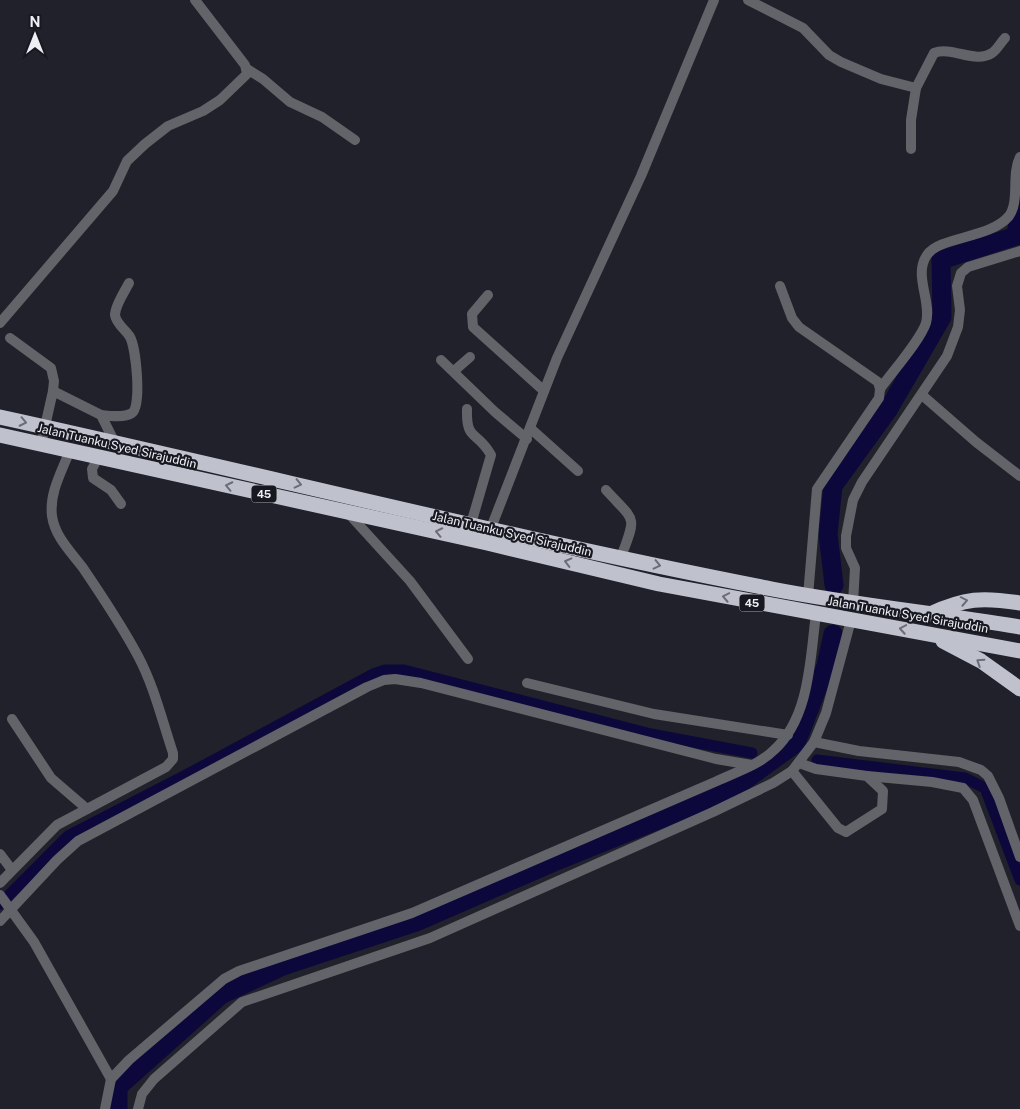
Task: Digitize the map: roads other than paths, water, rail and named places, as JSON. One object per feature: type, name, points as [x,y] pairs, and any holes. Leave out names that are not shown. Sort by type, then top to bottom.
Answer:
[{"type":"highway","name":"Jalan Tuanku Syed Sirajuddin","points":[[0,417],[114,441],[471,524],[488,535],[659,584],[1020,652]]},
{"type":"highway","name":"Jalan Tuanku Syed Sirajuddin","points":[[0,435],[348,513],[621,557],[808,596],[1020,627]]},
{"type":"highway","points":[[930,614],[955,603],[973,599],[1020,603]]},
{"type":"highway","points":[[990,622],[980,616],[980,609],[1001,600]]},
{"type":"highway","points":[[927,633],[981,661],[1020,689]]},
{"type":"street","points":[[195,0],[247,69],[263,79],[290,102],[322,117],[356,140]]},
{"type":"street","points":[[488,535],[543,390],[574,318],[648,160],[714,0]]},
{"type":"street","points":[[748,0],[803,28],[824,51],[841,62],[881,79],[916,88]]},
{"type":"street","points":[[911,149],[911,120],[916,88],[934,53],[948,51],[979,56],[992,54],[1005,38]]},
{"type":"street","points":[[0,323],[112,191],[127,161],[168,126],[203,111],[220,100],[247,74],[247,69]]},
{"type":"street","points":[[880,389],[920,336],[926,323],[928,311],[922,266],[927,255],[938,247],[990,229],[1009,216],[1013,208],[1016,170],[1020,157]]},
{"type":"street","points":[[853,603],[855,568],[846,548],[846,524],[852,500],[866,475],[944,362],[958,327],[960,310],[957,286],[961,273],[968,267],[1020,251]]},
{"type":"street","points":[[53,391],[101,415],[121,416],[132,412],[136,406],[136,365],[133,346],[131,338],[117,321],[115,314],[129,282]]},
{"type":"street","points":[[780,286],[792,318],[800,327],[878,382],[880,389],[879,398],[817,489],[808,596]]},
{"type":"street","points":[[488,295],[472,314],[473,327],[543,390]]},
{"type":"street","points":[[10,338],[51,368],[54,381],[53,391],[41,444]]},
{"type":"street","points":[[454,371],[470,357]]},
{"type":"street","points":[[441,360],[495,412],[528,433],[578,472]]},
{"type":"street","points":[[922,395],[976,442],[1020,476]]},
{"type":"street","points":[[467,409],[466,426],[469,433],[479,439],[491,454],[471,524]]},
{"type":"street","points":[[101,415],[114,441]]},
{"type":"street","points":[[0,883],[57,826],[87,808],[166,768],[173,759],[173,752],[156,705],[150,681],[138,655],[83,569],[62,542],[54,524],[52,501],[70,450]]},
{"type":"street","points":[[99,456],[92,469],[93,478],[111,490],[121,504]]},
{"type":"street","points":[[606,490],[632,518],[632,526],[621,557]]},
{"type":"street","points":[[348,513],[410,581],[468,659]]},
{"type":"street","points":[[105,1109],[112,1079],[129,1060],[224,979],[238,971],[412,913],[752,765],[774,751],[788,735],[800,708],[808,681],[816,614]]},
{"type":"street","points":[[138,1109],[142,1094],[154,1079],[242,1002],[430,938],[713,812],[773,783],[796,767],[814,742],[826,713],[851,620]]},
{"type":"street","points":[[0,921],[9,907],[78,840],[326,707],[384,680],[395,679],[421,683],[716,758],[752,765]]},
{"type":"street","points":[[526,683],[654,714],[788,735]]},
{"type":"street","points":[[12,719],[51,778],[87,808]]},
{"type":"street","points":[[814,742],[858,751],[959,762],[976,767],[988,776],[999,798],[1020,857]]},
{"type":"street","points":[[796,767],[932,782],[964,788],[973,800],[1020,926]]},
{"type":"street","points":[[796,767],[838,828],[846,832],[882,809],[883,791],[868,776]]},
{"type":"street","points":[[0,854],[12,870]]},
{"type":"street","points":[[0,895],[34,942],[112,1079]]},
{"type":"waterway","points":[[834,585],[828,534],[833,486],[888,410],[942,317],[941,260],[1016,236],[1020,209]]},
{"type":"waterway","points":[[118,1109],[118,1087],[221,995],[283,966],[416,922],[554,862],[683,810],[741,783],[796,743],[826,666],[833,634]]},
{"type":"waterway","points":[[0,904],[68,836],[373,674],[385,670],[404,670],[651,734],[752,753]]},
{"type":"waterway","points":[[817,760],[965,778],[985,788],[1020,880]]}]
